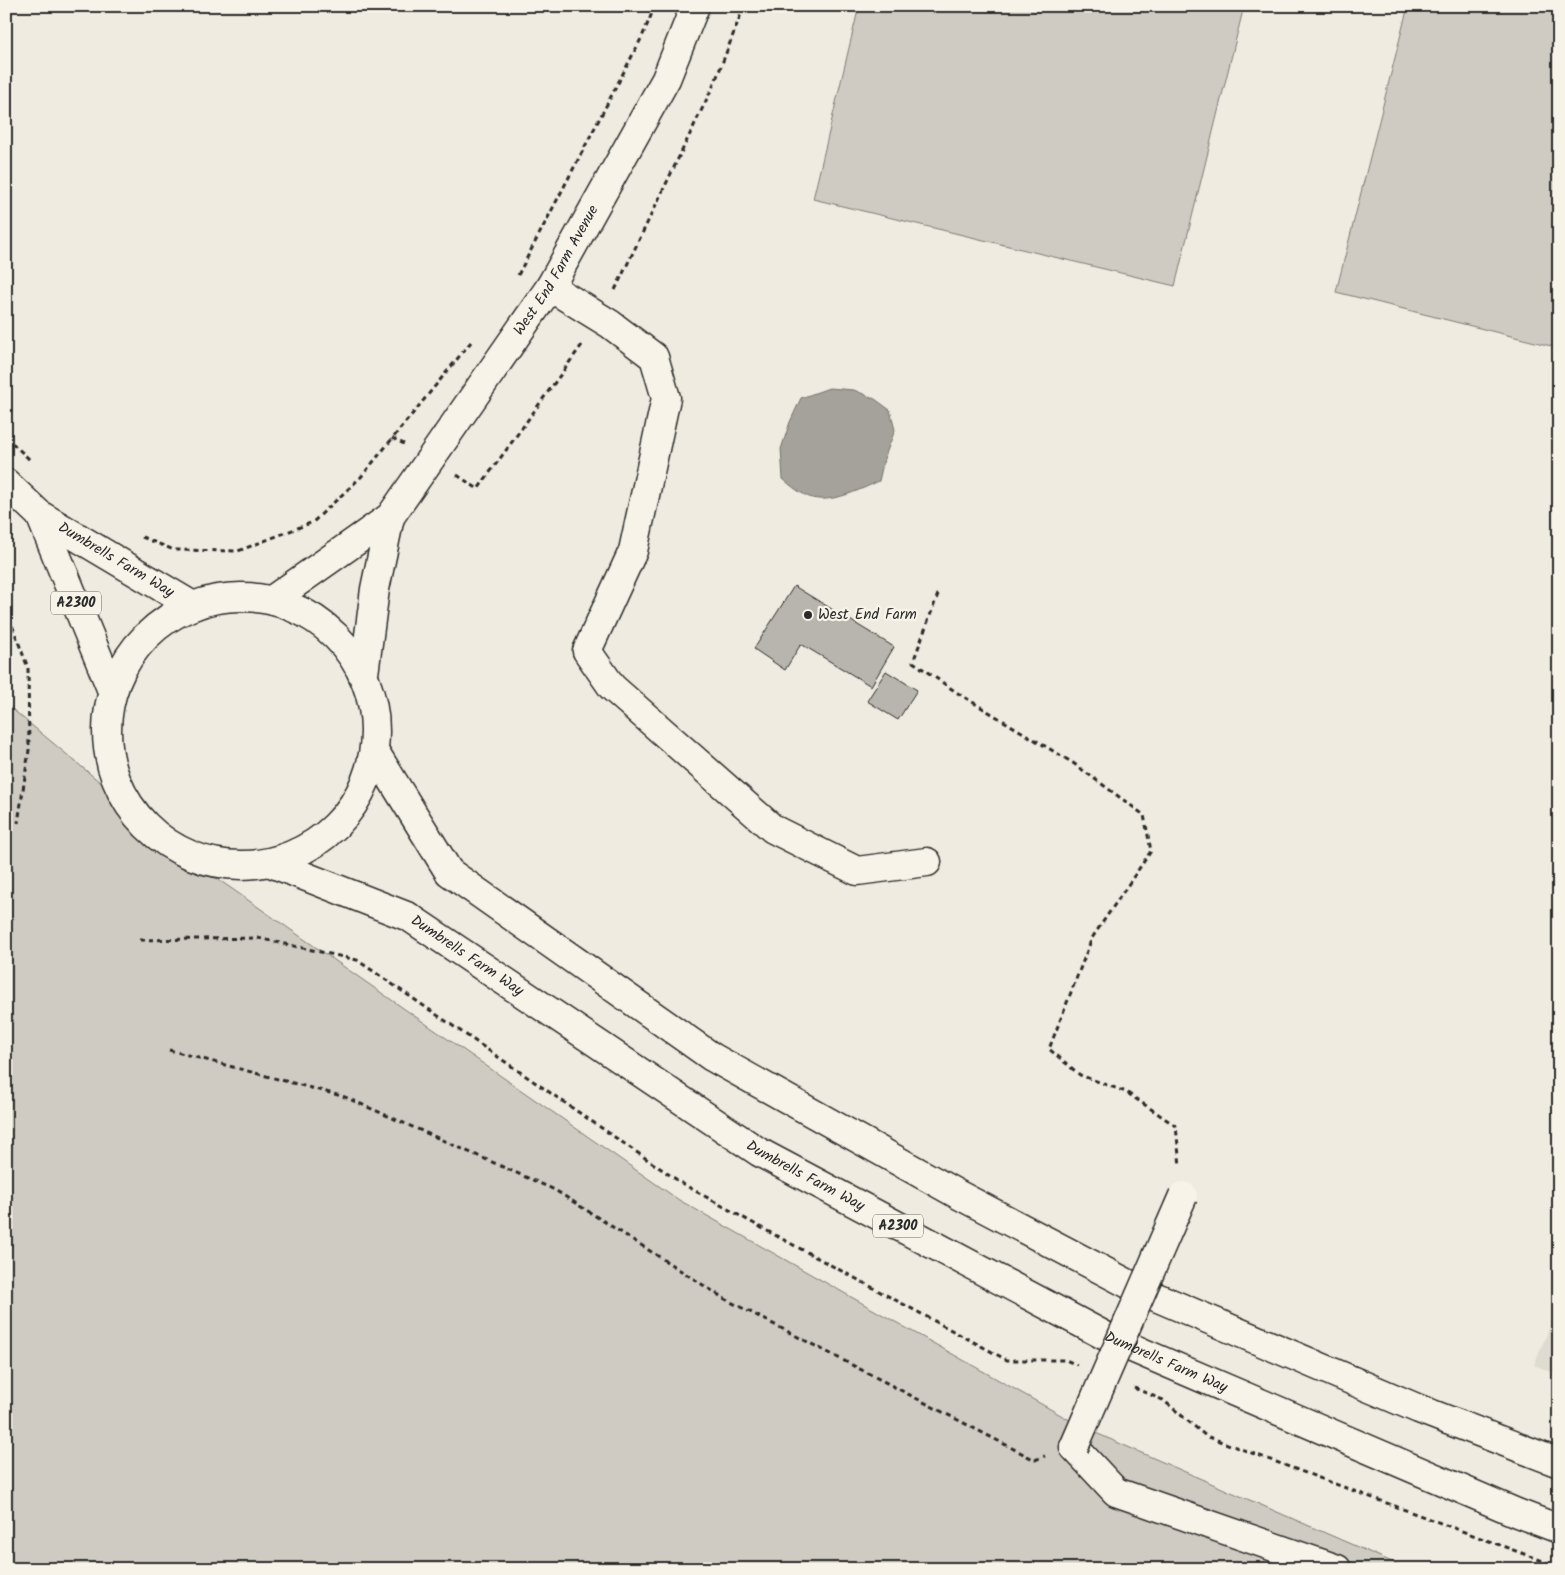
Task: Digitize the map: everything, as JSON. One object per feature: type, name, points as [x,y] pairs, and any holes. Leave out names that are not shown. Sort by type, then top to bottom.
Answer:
[{"type":"main road","name":"West End Farm Avenue","points":[[272,600],[390,517],[550,288],[666,79],[695,6]]},
{"type":"main road","points":[[550,288],[610,324],[654,357],[666,398],[633,552],[587,651],[612,686],[772,829],[857,872],[927,862]]},
{"type":"main road","name":"Dumbrells Farm Way","points":[[6,482],[40,515],[193,606]]},
{"type":"main road","name":"Dumbrells Farm Way","points":[[40,515],[112,691]]},
{"type":"main road","name":"West End Farm Avenue","points":[[364,674],[375,589],[390,517]]},
{"type":"main road","points":[[232,596],[272,600],[310,615],[341,640],[364,674],[375,712],[375,752],[363,791],[340,824],[308,849],[271,863],[230,866],[191,857],[156,836],[129,807],[112,771],[106,730],[112,691],[130,654],[158,625],[193,606],[232,596]]},
{"type":"main road","points":[[375,752],[449,872],[712,1057],[959,1196],[1142,1291],[1419,1408],[1559,1463]]},
{"type":"main road","name":"Dumbrells Farm Way","points":[[271,863],[409,917],[759,1152],[1111,1339],[1517,1513],[1559,1529]]},
{"type":"main road","points":[[1183,1196],[1074,1447],[1116,1492],[1337,1569]]},
{"type":"path","points":[[517,276],[642,37],[655,6]]},
{"type":"path","points":[[478,489],[601,319],[715,82],[744,6]]},
{"type":"path","points":[[140,536],[174,550],[238,551],[314,522],[361,477],[473,340]]},
{"type":"path","points":[[6,436],[36,466]]},
{"type":"path","points":[[938,594],[913,662],[956,692],[1073,763],[1144,815],[1151,851],[1092,938],[1050,1049],[1080,1075],[1126,1092],[1176,1126],[1183,1196]]},
{"type":"path","points":[[6,609],[28,668],[28,750],[18,823]]},
{"type":"path","points":[[140,940],[258,938],[357,960],[683,1184],[1007,1360],[1066,1360],[1084,1368]]},
{"type":"path","points":[[169,1050],[345,1097],[555,1190],[725,1299],[1035,1460],[1074,1447]]},
{"type":"path","points":[[1128,1386],[1163,1400],[1206,1436],[1559,1567]]},
{"type":"shaded area","points":[[859,6],[1244,6],[1175,286],[813,199]]},
{"type":"shaded area","points":[[1408,6],[1559,6],[1559,348],[1336,292]]},
{"type":"shaded area","points":[[829,388],[854,390],[875,399],[890,410],[895,430],[884,459],[879,481],[842,496],[822,499],[813,498],[799,492],[783,479],[781,449],[801,398]]},
{"type":"shaded area","points":[[6,704],[212,875],[679,1200],[1082,1427],[1408,1569],[6,1569]]},
{"type":"shaded area","points":[[1559,1305],[1559,1375],[1534,1365]]},
{"type":"building","name":"West End Farm","points":[[794,586],[894,647],[871,686],[801,644],[785,670],[754,649]]},
{"type":"building","points":[[886,671],[917,690],[898,720],[867,701]]},
{"type":"place","name":"West End Farm","points":[[808,615]]}]
